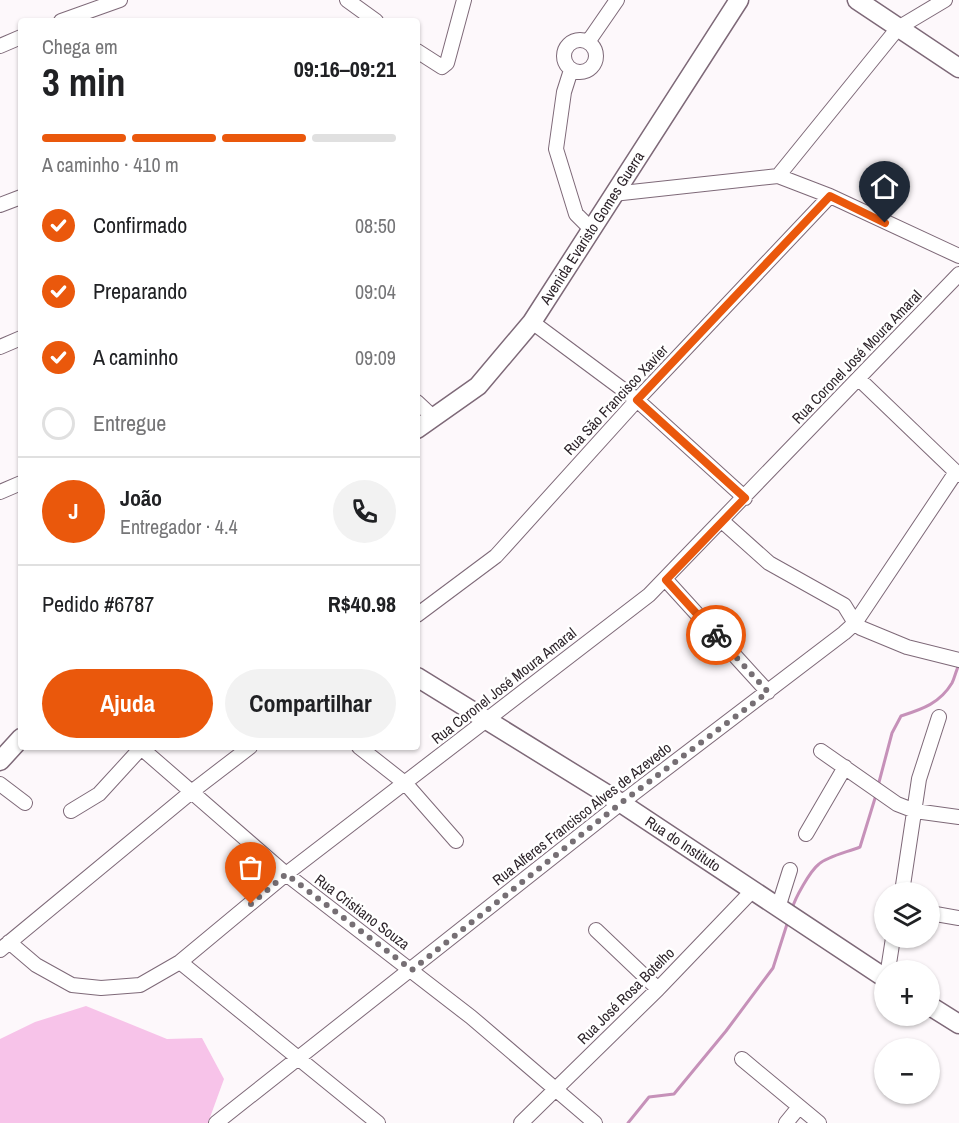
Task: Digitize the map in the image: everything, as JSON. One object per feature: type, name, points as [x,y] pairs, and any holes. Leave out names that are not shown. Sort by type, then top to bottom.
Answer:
[{"type":"main road","name":"Avenida Evaristo Gomes Guerra","points":[[420,427],[478,386],[532,322],[739,0]]},
{"type":"main road","points":[[857,0],[959,68]]},
{"type":"main road","name":"Rua do Instituto","points":[[420,679],[484,721],[621,803],[874,971]]},
{"type":"main road","points":[[0,761],[18,741]]},
{"type":"main road","points":[[940,1012],[959,1024]]},
{"type":"street","points":[[69,18],[120,0]]},
{"type":"street","points":[[347,0],[372,18]]},
{"type":"street","points":[[420,53],[435,65],[442,67],[447,63],[464,0]]},
{"type":"street","points":[[588,42],[617,0]]},
{"type":"street","points":[[778,176],[898,28],[945,0]]},
{"type":"street","points":[[0,46],[18,38]]},
{"type":"street","points":[[578,40],[588,42],[595,50],[594,65],[586,72],[571,70],[564,62],[566,47],[578,40]]},
{"type":"street","points":[[571,70],[564,92],[556,149],[576,214],[591,229]]},
{"type":"street","points":[[613,194],[778,176],[830,196],[959,256]]},
{"type":"street","name":"Rua São Francisco Xavier","points":[[420,613],[496,556],[637,400],[830,196]]},
{"type":"street","points":[[0,205],[18,198]]},
{"type":"street","name":"Rua Coronel José Moura Amaral","points":[[4,946],[72,985],[101,988],[140,985],[180,962],[286,874],[406,784],[666,580],[860,380],[959,274]]},
{"type":"street","points":[[532,322],[637,400],[745,498]]},
{"type":"street","points":[[0,347],[18,339]]},
{"type":"street","points":[[860,380],[957,473]]},
{"type":"street","points":[[420,405],[434,418]]},
{"type":"street","name":"Rua Alferes Francisco Alves de Azevedo","points":[[216,1123],[621,803],[855,623],[957,473]]},
{"type":"street","points":[[0,492],[18,484]]},
{"type":"street","points":[[722,521],[770,562],[844,605],[855,623],[870,633],[907,647],[959,660]]},
{"type":"street","points":[[666,580],[768,692]]},
{"type":"street","points":[[904,882],[919,779],[939,717]]},
{"type":"street","points":[[71,811],[99,794],[138,750]]},
{"type":"street","name":"Rua Cristiano Souza","points":[[144,750],[190,793],[286,874],[471,1017],[595,1123]]},
{"type":"street","points":[[4,946],[190,793],[246,750]]},
{"type":"street","points":[[363,750],[406,784],[456,842]]},
{"type":"street","points":[[821,751],[881,795],[915,811],[959,817]]},
{"type":"street","points":[[806,834],[845,767]]},
{"type":"street","points":[[0,784],[25,803]]},
{"type":"street","points":[[778,908],[790,870]]},
{"type":"street","name":"Rua José Rosa Botelho","points":[[521,1123],[658,989],[753,890]]},
{"type":"street","points":[[940,915],[959,918]]},
{"type":"street","points":[[596,930],[658,989]]},
{"type":"street","points":[[180,962],[378,1123]]},
{"type":"street","points":[[742,1059],[819,1123]]},
{"type":"street","points":[[786,1123],[799,1107]]},
{"type":"shaded area","points":[[86,1006],[167,1039],[202,1038],[224,1079],[208,1123],[0,1123],[0,1039],[35,1022]]},
{"type":"waterway","points":[[878,786],[892,733],[901,716],[924,708],[942,696],[952,683],[959,665]]},
{"type":"waterway","points":[[792,909],[803,885],[819,864],[833,856],[860,847],[876,795]]},
{"type":"waterway","points":[[628,1123],[649,1097],[674,1094],[726,1031],[773,968],[788,921]]},
{"type":"way so far","points":[[251,904],[286,874],[412,970],[621,803],[768,692],[716,635]]},
{"type":"route","points":[[716,635],[666,580],[745,498],[637,400],[830,196],[885,223]]}]
